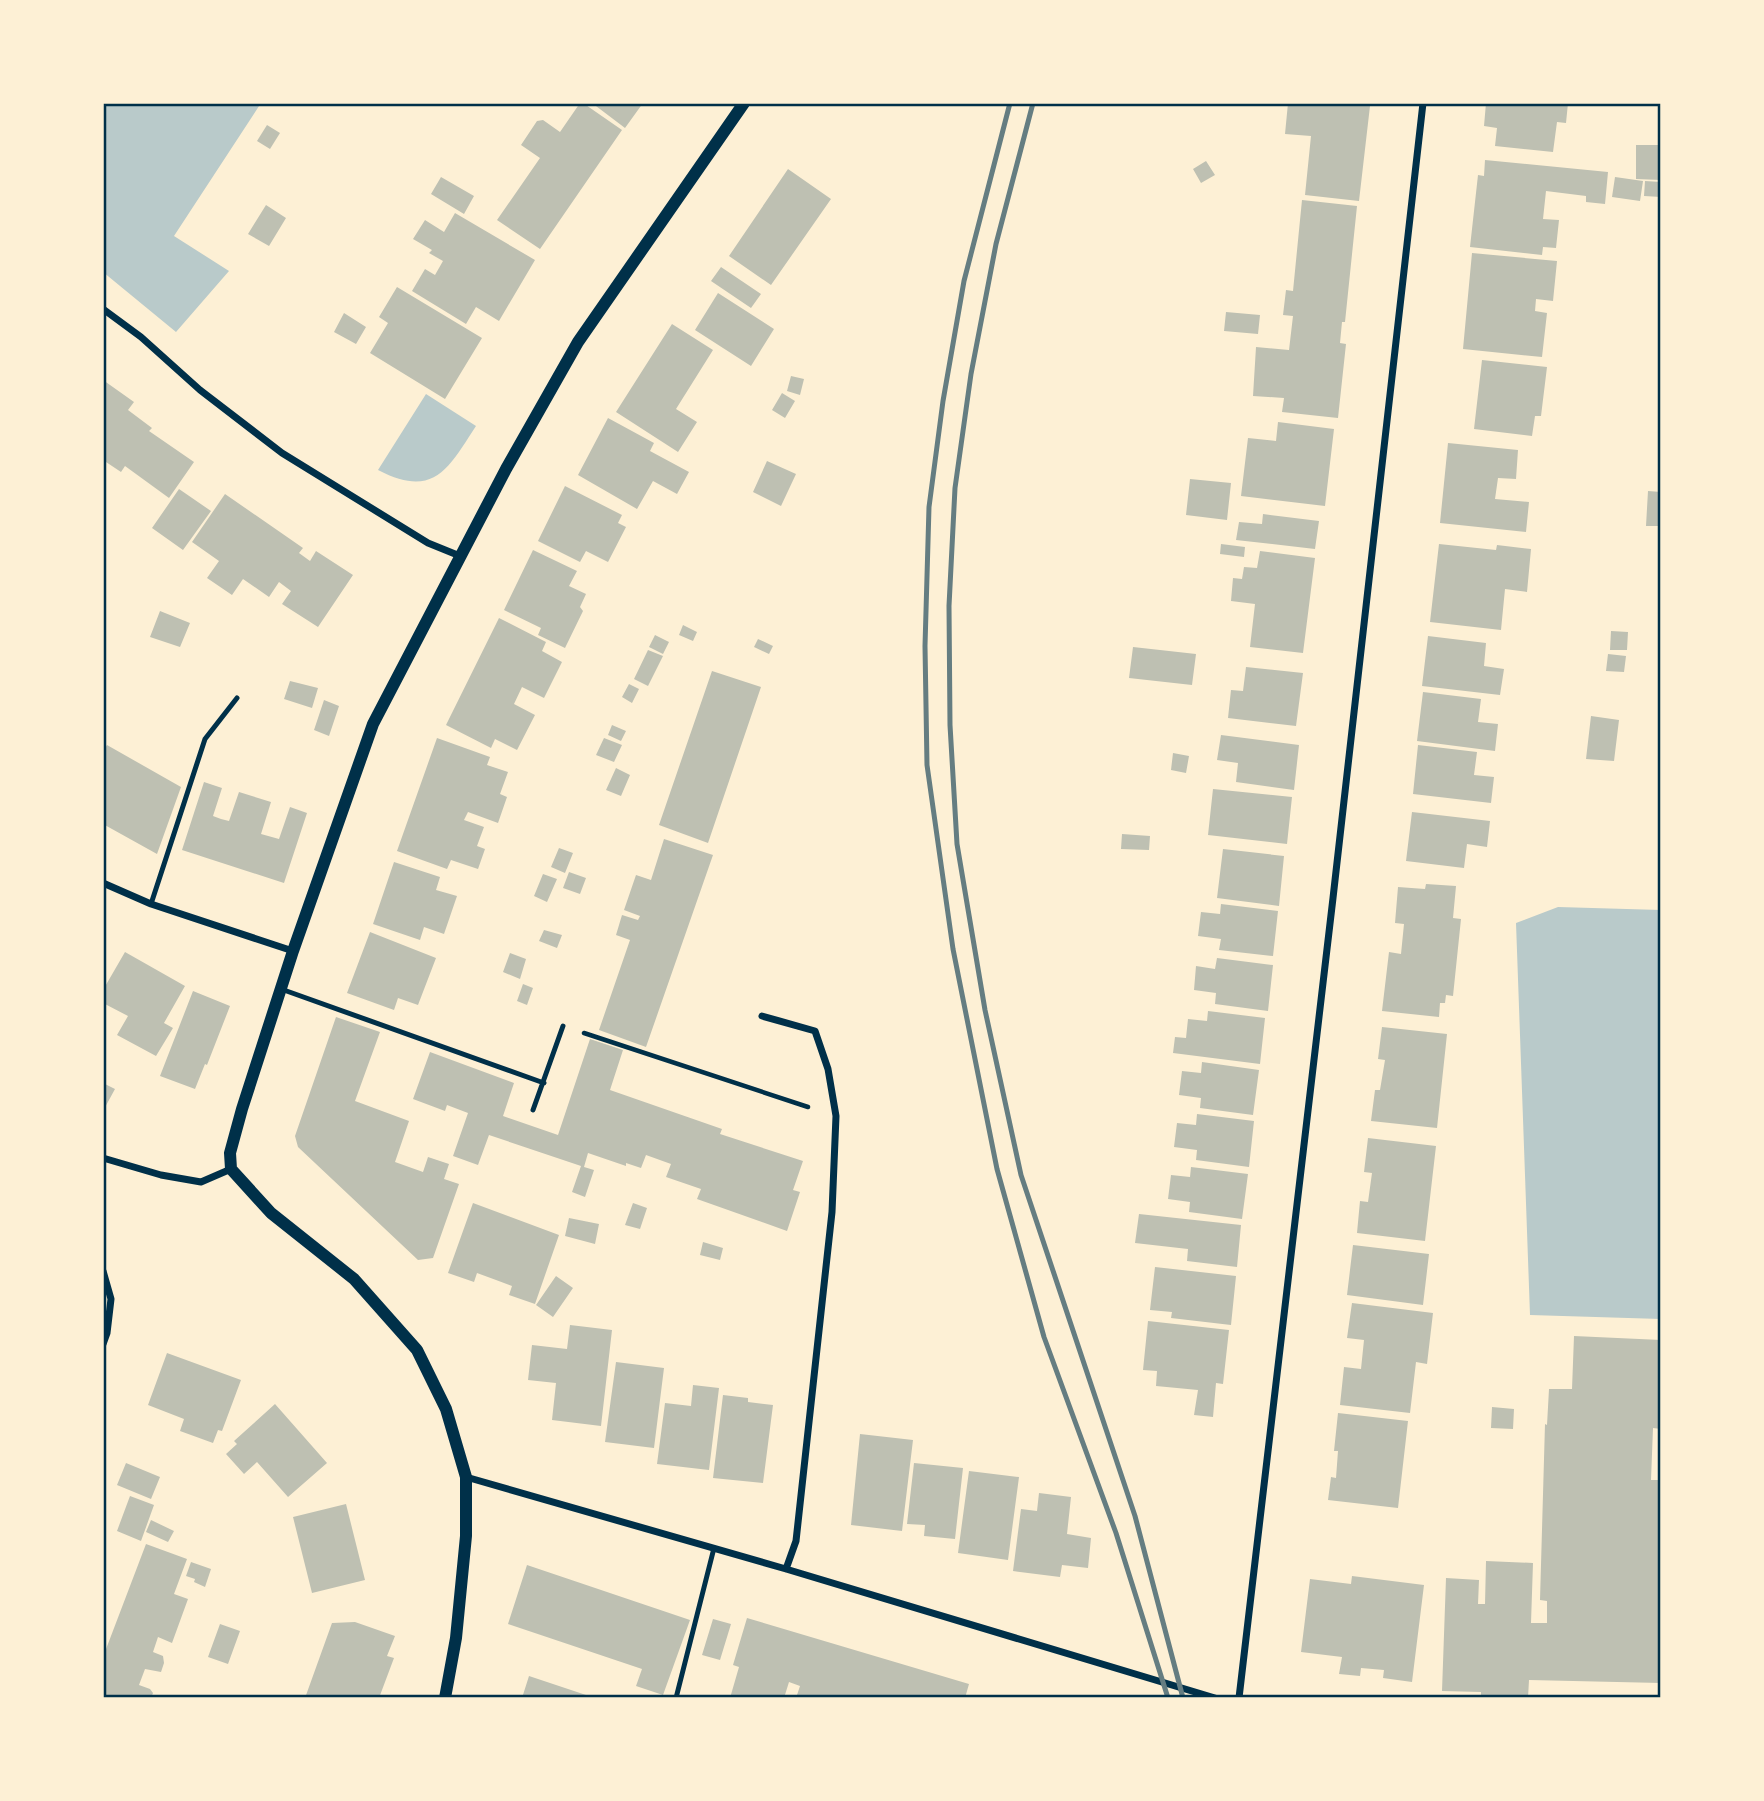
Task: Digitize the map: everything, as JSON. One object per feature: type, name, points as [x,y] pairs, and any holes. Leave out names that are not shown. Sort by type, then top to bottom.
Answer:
[{"type":"street","points":[[445,1698],[456,1638],[466,1536],[466,1477],[446,1409],[417,1350],[354,1279],[271,1213],[231,1169],[230,1153],[293,951],[373,724],[506,469],[578,342],[744,103]]},
{"type":"street","points":[[1239,1698],[1334,898],[1423,103]]},
{"type":"street","points":[[103,309],[141,337],[200,390],[282,453],[428,542],[460,556]]},
{"type":"street","points":[[103,883],[151,904],[293,951]]},
{"type":"street","points":[[762,1016],[815,1031],[828,1069],[836,1116],[831,1226],[796,1541],[786,1569]]},
{"type":"street","points":[[103,1158],[161,1175],[201,1182],[231,1169]]},
{"type":"street","points":[[103,1271],[111,1299],[103,1344]]},
{"type":"street","points":[[466,1477],[786,1569],[1215,1698]]},
{"type":"lane","points":[[151,904],[205,739],[237,698]]},
{"type":"lane","points":[[281,989],[544,1083]]},
{"type":"lane","points":[[533,1110],[563,1026]]},
{"type":"lane","points":[[676,1698],[714,1548]]},
{"type":"path","points":[[563,1026],[836,1116]]},
{"type":"shaded area","points":[[103,103],[261,103],[174,236],[229,271],[176,332],[103,272]]},
{"type":"shaded area","points":[[426,394],[476,426],[457,455],[438,475],[413,481],[378,470]]},
{"type":"shaded area","points":[[1558,907],[1661,910],[1661,1319],[1530,1315],[1516,923]]},
{"type":"building","points":[[580,103],[622,130],[540,249],[497,220],[540,158],[521,145],[537,121],[543,120],[560,132]]},
{"type":"building","points":[[592,103],[643,103],[625,128]]},
{"type":"building","points":[[1288,103],[1348,103],[1370,106],[1359,201],[1305,195],[1311,136],[1285,134]]},
{"type":"building","points":[[1486,103],[1568,103],[1566,123],[1557,122],[1553,152],[1495,146],[1497,128],[1484,126]]},
{"type":"building","points":[[267,125],[280,133],[270,149],[257,141]]},
{"type":"building","points":[[1636,145],[1661,145],[1661,180],[1636,179]]},
{"type":"building","points":[[1485,160],[1608,172],[1605,204],[1586,202],[1586,196],[1546,191],[1543,219],[1559,220],[1556,248],[1543,247],[1542,255],[1470,247],[1478,175],[1484,176]]},
{"type":"building","points":[[1206,161],[1215,175],[1201,183],[1193,169]]},
{"type":"building","points":[[788,169],[831,199],[771,285],[729,256]]},
{"type":"building","points":[[441,177],[474,196],[464,214],[431,194]]},
{"type":"building","points":[[1615,177],[1643,181],[1640,201],[1612,197]]},
{"type":"building","points":[[1645,181],[1661,182],[1661,197],[1644,196]]},
{"type":"building","points":[[1302,200],[1357,206],[1345,322],[1342,322],[1340,343],[1346,344],[1338,418],[1282,412],[1284,398],[1253,396],[1256,347],[1289,350],[1293,316],[1283,315],[1286,290],[1293,291]]},
{"type":"building","points":[[266,205],[286,218],[269,246],[248,234]]},
{"type":"building","points":[[455,213],[535,260],[499,321],[476,307],[466,324],[412,291],[425,269],[435,275],[443,261],[429,253],[432,250],[413,239],[425,220],[444,232]]},
{"type":"building","points":[[1472,253],[1557,261],[1553,301],[1536,299],[1535,311],[1547,313],[1542,357],[1463,349]]},
{"type":"building","points":[[721,267],[761,294],[751,308],[711,281]]},
{"type":"building","points":[[397,287],[482,338],[445,399],[370,353],[388,323],[379,317]]},
{"type":"building","points":[[718,293],[774,329],[751,366],[695,330]]},
{"type":"building","points":[[1226,312],[1260,315],[1258,334],[1224,331]]},
{"type":"building","points":[[344,313],[366,327],[356,344],[334,332]]},
{"type":"building","points":[[672,324],[713,350],[676,409],[697,422],[678,452],[616,412]]},
{"type":"building","points":[[1482,360],[1547,367],[1541,416],[1535,416],[1532,436],[1474,429]]},
{"type":"building","points":[[791,376],[804,379],[800,395],[787,391]]},
{"type":"building","points":[[103,380],[134,402],[128,410],[152,428],[149,431],[194,462],[169,498],[125,466],[121,472],[103,460]]},
{"type":"building","points":[[782,393],[795,401],[785,418],[772,410]]},
{"type":"building","points":[[608,418],[654,443],[650,451],[689,472],[677,494],[653,481],[637,509],[578,475]]},
{"type":"building","points":[[1278,422],[1334,429],[1325,506],[1241,496],[1248,438],[1276,441]]},
{"type":"building","points":[[1448,443],[1518,450],[1516,479],[1498,478],[1495,499],[1529,502],[1526,532],[1440,523]]},
{"type":"building","points":[[767,461],[796,474],[781,506],[753,492]]},
{"type":"building","points":[[1190,479],[1231,483],[1227,520],[1186,515]]},
{"type":"building","points":[[565,486],[622,515],[618,523],[626,527],[608,562],[586,551],[580,562],[538,541]]},
{"type":"building","points":[[179,489],[211,511],[183,550],[152,528]]},
{"type":"building","points":[[1648,491],[1661,492],[1661,526],[1646,526]]},
{"type":"building","points":[[225,494],[303,548],[299,553],[310,561],[316,551],[353,575],[318,627],[282,604],[291,591],[279,582],[269,597],[243,579],[232,595],[207,578],[219,561],[192,542]]},
{"type":"building","points":[[1263,514],[1319,521],[1315,549],[1236,540],[1239,522],[1262,524]]},
{"type":"building","points":[[1221,544],[1245,547],[1244,557],[1220,554]]},
{"type":"building","points":[[1439,544],[1496,550],[1497,545],[1531,549],[1527,592],[1505,589],[1501,630],[1430,622]]},
{"type":"building","points":[[533,550],[577,571],[569,586],[586,594],[580,607],[583,611],[565,648],[538,635],[541,628],[504,610]]},
{"type":"building","points":[[1260,551],[1315,558],[1303,653],[1250,647],[1255,604],[1231,601],[1233,578],[1242,579],[1244,567],[1257,568]]},
{"type":"building","points":[[160,611],[190,623],[180,647],[150,637]]},
{"type":"building","points":[[499,618],[546,642],[542,651],[562,662],[544,698],[522,687],[514,704],[535,715],[517,750],[495,739],[491,748],[446,725]]},
{"type":"building","points":[[683,625],[697,632],[693,641],[679,635]]},
{"type":"building","points":[[1611,631],[1628,632],[1627,650],[1610,650]]},
{"type":"building","points":[[655,635],[669,642],[663,654],[649,647]]},
{"type":"building","points":[[1428,636],[1486,643],[1484,666],[1504,669],[1500,695],[1422,686]]},
{"type":"building","points":[[758,639],[773,646],[769,654],[754,647]]},
{"type":"building","points":[[1133,647],[1196,654],[1192,685],[1129,678]]},
{"type":"building","points":[[648,650],[663,656],[648,686],[634,679]]},
{"type":"building","points":[[1608,654],[1626,656],[1624,672],[1606,671]]},
{"type":"building","points":[[1246,667],[1303,673],[1296,726],[1228,718],[1231,690],[1243,691]]},
{"type":"building","points":[[712,671],[761,687],[708,843],[659,825]]},
{"type":"building","points":[[290,681],[318,688],[312,708],[284,699]]},
{"type":"building","points":[[629,684],[639,689],[632,703],[622,697]]},
{"type":"building","points":[[1423,692],[1481,699],[1478,722],[1498,724],[1495,751],[1417,741]]},
{"type":"building","points":[[324,700],[339,706],[329,736],[314,730]]},
{"type":"building","points":[[1591,716],[1619,720],[1614,761],[1586,759]]},
{"type":"building","points":[[612,725],[626,731],[621,741],[608,735]]},
{"type":"building","points":[[1221,735],[1299,745],[1294,790],[1236,782],[1238,763],[1217,760]]},
{"type":"building","points":[[437,738],[490,757],[487,765],[508,772],[500,794],[507,797],[498,823],[468,812],[464,820],[484,827],[477,846],[485,849],[478,869],[451,860],[447,869],[397,851]]},
{"type":"building","points":[[604,738],[622,745],[614,762],[596,755]]},
{"type":"building","points":[[107,745],[181,787],[157,854],[103,824],[103,752]]},
{"type":"building","points":[[1418,745],[1477,752],[1474,775],[1494,777],[1491,803],[1413,794]]},
{"type":"building","points":[[1173,753],[1189,756],[1186,773],[1171,770]]},
{"type":"building","points":[[616,768],[630,775],[621,796],[606,790]]},
{"type":"building","points":[[204,782],[222,788],[213,816],[221,819],[229,821],[239,792],[271,802],[261,834],[279,839],[290,807],[307,813],[284,883],[182,850]]},
{"type":"building","points":[[1213,789],[1292,797],[1287,844],[1208,835]]},
{"type":"building","points":[[1412,812],[1490,821],[1487,847],[1467,844],[1464,868],[1406,861]]},
{"type":"building","points":[[1122,834],[1150,836],[1149,850],[1121,849]]},
{"type":"building","points":[[664,839],[713,855],[646,1047],[599,1030],[630,940],[616,935],[622,915],[638,920],[640,916],[624,910],[636,875],[651,880]]},
{"type":"building","points":[[559,848],[573,853],[565,873],[551,867]]},
{"type":"building","points":[[1223,849],[1284,856],[1279,906],[1217,898]]},
{"type":"building","points":[[394,862],[440,877],[436,890],[457,896],[444,934],[424,927],[420,940],[373,924]]},
{"type":"building","points":[[569,872],[586,878],[580,894],[563,888]]},
{"type":"building","points":[[543,874],[557,879],[547,902],[534,896]]},
{"type":"building","points":[[1426,884],[1456,886],[1453,918],[1461,919],[1453,996],[1446,995],[1445,1003],[1440,1003],[1439,1017],[1382,1011],[1389,952],[1401,954],[1404,924],[1395,923],[1398,887],[1425,889]]},
{"type":"building","points":[[1221,904],[1278,911],[1273,956],[1219,950],[1221,939],[1198,936],[1201,912],[1220,914]]},
{"type":"building","points":[[544,930],[562,935],[557,948],[539,941]]},
{"type":"building","points":[[370,932],[436,958],[418,1005],[398,998],[394,1010],[347,993]]},
{"type":"building","points":[[125,952],[185,986],[164,1023],[173,1028],[156,1056],[117,1035],[128,1016],[103,1003],[103,990]]},
{"type":"building","points":[[510,953],[526,959],[520,979],[503,972]]},
{"type":"building","points":[[1217,958],[1273,965],[1268,1011],[1215,1004],[1216,993],[1194,990],[1196,966],[1215,969]]},
{"type":"building","points":[[523,984],[533,988],[527,1005],[517,1001]]},
{"type":"building","points":[[193,991],[230,1006],[195,1089],[160,1076]]},
{"type":"building","points":[[1208,1011],[1265,1018],[1260,1064],[1173,1053],[1175,1037],[1186,1038],[1188,1019],[1207,1021]]},
{"type":"building","points":[[336,1017],[380,1032],[355,1101],[409,1121],[395,1162],[423,1172],[428,1157],[449,1164],[444,1179],[459,1184],[433,1258],[418,1260],[298,1147],[295,1136]]},
{"type":"building","points":[[1382,1027],[1447,1034],[1437,1128],[1371,1121],[1375,1090],[1380,1090],[1385,1060],[1378,1059]]},
{"type":"building","points":[[590,1039],[623,1050],[610,1090],[722,1129],[720,1134],[803,1161],[793,1190],[800,1192],[787,1231],[697,1199],[701,1189],[666,1177],[671,1164],[646,1155],[641,1168],[626,1163],[626,1166],[588,1153],[584,1167],[594,1170],[585,1197],[572,1192],[581,1166],[489,1135],[478,1165],[453,1156],[468,1113],[447,1105],[445,1111],[413,1099],[430,1052],[514,1083],[503,1116],[558,1135]]},
{"type":"building","points":[[1202,1062],[1259,1070],[1253,1115],[1200,1108],[1201,1098],[1179,1095],[1182,1071],[1201,1073]]},
{"type":"building","points":[[103,1083],[115,1089],[103,1111]]},
{"type":"building","points":[[1197,1114],[1254,1121],[1249,1167],[1196,1160],[1197,1150],[1174,1147],[1177,1123],[1196,1125]]},
{"type":"building","points":[[1368,1138],[1436,1146],[1425,1241],[1357,1233],[1360,1201],[1368,1202],[1372,1173],[1364,1172]]},
{"type":"building","points":[[1191,1167],[1248,1174],[1242,1219],[1189,1212],[1190,1202],[1168,1199],[1171,1175],[1190,1177]]},
{"type":"building","points":[[473,1203],[559,1235],[535,1304],[509,1295],[512,1286],[477,1273],[474,1282],[448,1273]]},
{"type":"building","points":[[633,1203],[647,1208],[640,1229],[625,1225]]},
{"type":"building","points":[[1139,1214],[1241,1225],[1237,1267],[1187,1261],[1188,1249],[1135,1243]]},
{"type":"building","points":[[569,1218],[599,1224],[595,1244],[565,1236]]},
{"type":"building","points":[[703,1242],[723,1248],[720,1260],[700,1255]]},
{"type":"building","points":[[1353,1245],[1429,1254],[1423,1305],[1347,1295]]},
{"type":"building","points":[[1155,1267],[1236,1276],[1231,1325],[1171,1318],[1172,1312],[1150,1310]]},
{"type":"building","points":[[556,1276],[573,1288],[553,1317],[536,1305]]},
{"type":"building","points":[[1352,1303],[1433,1313],[1427,1364],[1416,1362],[1410,1413],[1340,1405],[1344,1367],[1361,1369],[1364,1340],[1347,1338]]},
{"type":"building","points":[[1148,1321],[1229,1330],[1223,1384],[1216,1383],[1213,1417],[1194,1415],[1198,1390],[1156,1386],[1157,1371],[1143,1370]]},
{"type":"building","points":[[570,1325],[612,1330],[601,1426],[552,1420],[556,1383],[528,1380],[532,1345],[567,1349]]},
{"type":"building","points":[[1574,1336],[1661,1340],[1661,1429],[1653,1428],[1651,1480],[1661,1480],[1661,1683],[1529,1680],[1528,1698],[1481,1698],[1481,1692],[1442,1691],[1446,1578],[1479,1580],[1478,1604],[1485,1604],[1486,1561],[1533,1563],[1531,1623],[1547,1623],[1547,1601],[1540,1600],[1545,1424],[1547,1425],[1549,1389],[1572,1389]]},
{"type":"building","points":[[167,1353],[241,1380],[222,1431],[218,1430],[213,1443],[180,1431],[184,1419],[148,1405]]},
{"type":"building","points":[[616,1362],[664,1368],[654,1448],[605,1442]]},
{"type":"building","points":[[693,1385],[719,1388],[709,1470],[657,1464],[665,1403],[691,1406]]},
{"type":"building","points":[[723,1395],[773,1405],[763,1483],[713,1478]]},
{"type":"building","points":[[275,1404],[327,1463],[288,1497],[257,1462],[244,1474],[226,1454],[237,1444],[234,1441]]},
{"type":"building","points":[[1492,1407],[1514,1409],[1513,1429],[1491,1428]]},
{"type":"building","points":[[1338,1413],[1408,1421],[1398,1508],[1328,1500],[1331,1477],[1336,1478],[1338,1451],[1334,1451]]},
{"type":"building","points":[[860,1434],[913,1440],[902,1531],[851,1525]]},
{"type":"building","points":[[126,1463],[160,1477],[151,1499],[117,1485]]},
{"type":"building","points":[[914,1463],[963,1468],[955,1539],[924,1536],[925,1525],[907,1524]]},
{"type":"building","points":[[969,1471],[1019,1477],[1008,1560],[958,1553]]},
{"type":"building","points":[[1039,1493],[1071,1497],[1067,1534],[1091,1538],[1088,1568],[1062,1565],[1060,1577],[1013,1571],[1021,1509],[1037,1511]]},
{"type":"building","points":[[130,1496],[154,1505],[141,1541],[117,1531]]},
{"type":"building","points":[[346,1504],[365,1580],[312,1593],[293,1517]]},
{"type":"building","points":[[151,1520],[174,1531],[168,1542],[146,1532]]},
{"type":"building","points":[[146,1544],[187,1559],[174,1594],[188,1599],[172,1643],[158,1637],[153,1652],[163,1656],[161,1672],[145,1669],[139,1685],[150,1689],[153,1693],[151,1698],[103,1698],[103,1657]]},
{"type":"building","points":[[191,1562],[211,1569],[205,1587],[186,1576]]},
{"type":"building","points":[[527,1565],[690,1620],[663,1695],[636,1686],[642,1669],[508,1624]]},
{"type":"building","points":[[1352,1576],[1424,1585],[1412,1682],[1383,1678],[1384,1670],[1361,1668],[1360,1676],[1339,1674],[1342,1657],[1301,1652],[1310,1579],[1351,1584]]},
{"type":"building","points":[[747,1618],[969,1684],[965,1698],[796,1698],[800,1686],[789,1682],[784,1698],[730,1698],[739,1667],[733,1665]]},
{"type":"building","points":[[713,1619],[731,1624],[720,1660],[702,1655]]},
{"type":"building","points":[[355,1622],[395,1636],[387,1656],[394,1658],[379,1698],[305,1698],[332,1623]]},
{"type":"building","points":[[220,1624],[240,1631],[228,1664],[208,1657]]},
{"type":"building","points":[[529,1676],[592,1697],[592,1698],[522,1698]]},
{"type":"railway","points":[[1010,103],[964,281],[943,401],[929,507],[925,646],[927,765],[953,949],[997,1169],[1044,1337],[1116,1533],[1168,1698]]},
{"type":"railway","points":[[1033,103],[996,244],[971,374],[955,488],[949,606],[950,725],[957,844],[985,1010],[1021,1175],[1135,1516],[1183,1698]]}]
